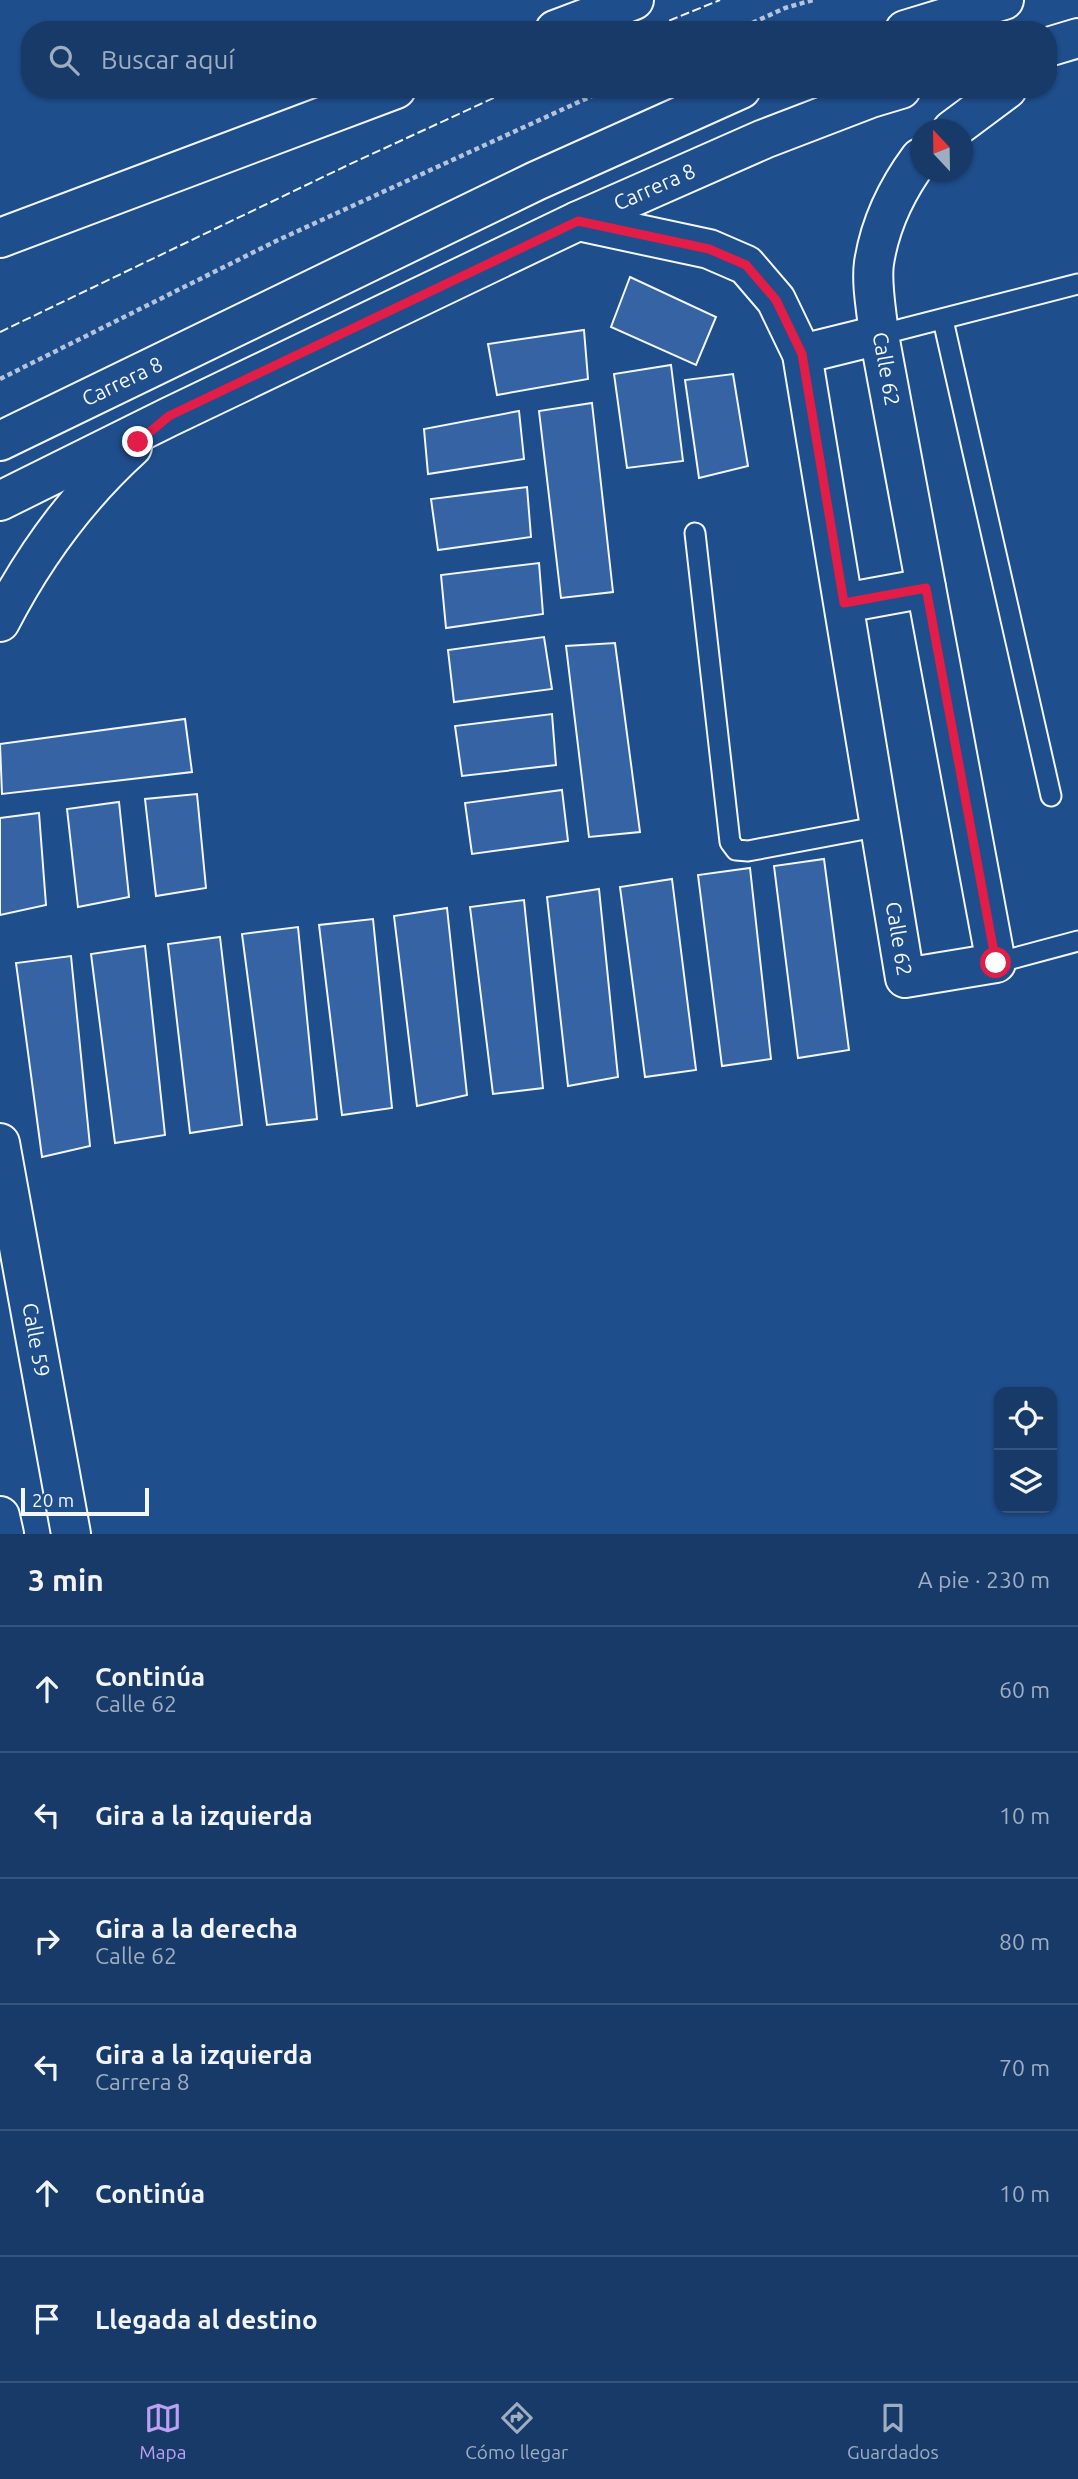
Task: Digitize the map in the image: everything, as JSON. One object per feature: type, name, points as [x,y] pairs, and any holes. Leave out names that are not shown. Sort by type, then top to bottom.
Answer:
[{"type":"street","points":[[579,21],[634,0]]},
{"type":"street","points":[[935,21],[1004,0]]},
{"type":"street","points":[[1057,45],[1078,39]]},
{"type":"street","points":[[1057,54],[1078,39]]},
{"type":"street","points":[[0,238],[372,98]]},
{"type":"street","name":"Carrera 8","points":[[0,441],[523,187],[721,98]]},
{"type":"street","name":"Carrera 8","points":[[0,500],[169,416],[578,221],[764,139],[871,98]]},
{"type":"street","points":[[967,119],[995,98]]},
{"type":"street","name":"Calle 62","points":[[578,221],[709,249],[746,265],[776,300],[802,354],[905,978],[996,963],[879,335],[874,265],[888,212],[910,171]]},
{"type":"street","points":[[802,354],[879,335]]},
{"type":"street","points":[[0,622],[12,597],[55,530],[108,469],[169,416]]},
{"type":"street","points":[[844,603],[926,588]]},
{"type":"street","name":"Calle 59","points":[[0,1143],[71,1534]]},
{"type":"street","points":[[0,1516],[4,1534]]},
{"type":"lane","points":[[879,335],[1078,284]]},
{"type":"lane","points":[[943,320],[1051,796]]},
{"type":"lane","points":[[695,533],[730,842],[736,850],[748,851],[881,826]]},
{"type":"lane","points":[[996,963],[1078,941]]},
{"type":"path","points":[[757,21],[785,8],[813,0]]},
{"type":"path","points":[[0,379],[276,241],[587,98]]},
{"type":"building","points":[[630,277],[716,317],[696,365],[611,327]]},
{"type":"building","points":[[584,330],[588,379],[497,395],[488,344]]},
{"type":"building","points":[[671,365],[683,461],[627,468],[614,374]]},
{"type":"building","points":[[733,374],[748,466],[699,478],[685,380]]},
{"type":"building","points":[[592,403],[613,592],[561,598],[539,411]]},
{"type":"building","points":[[519,411],[524,459],[428,474],[424,429]]},
{"type":"building","points":[[527,487],[531,537],[438,550],[431,499]]},
{"type":"building","points":[[539,563],[543,614],[446,628],[441,575]]},
{"type":"building","points":[[544,637],[552,689],[454,702],[448,650]]},
{"type":"building","points":[[615,643],[640,832],[589,837],[566,646]]},
{"type":"building","points":[[552,714],[556,765],[462,776],[455,726]]},
{"type":"building","points":[[185,719],[192,772],[2,794],[0,744]]},
{"type":"building","points":[[562,790],[568,841],[472,854],[465,803]]},
{"type":"building","points":[[197,794],[206,888],[156,896],[145,799]]},
{"type":"building","points":[[119,802],[129,897],[78,907],[67,809]]},
{"type":"building","points":[[39,813],[46,905],[0,915],[0,818]]},
{"type":"building","points":[[824,859],[849,1050],[798,1058],[774,866]]},
{"type":"building","points":[[750,868],[771,1059],[722,1066],[698,875]]},
{"type":"building","points":[[672,879],[696,1070],[645,1077],[620,887]]},
{"type":"building","points":[[599,889],[618,1077],[568,1086],[547,897]]},
{"type":"building","points":[[524,900],[543,1088],[493,1094],[470,907]]},
{"type":"building","points":[[447,908],[467,1095],[417,1106],[394,916]]},
{"type":"building","points":[[373,919],[392,1108],[342,1115],[319,925]]},
{"type":"building","points":[[298,927],[317,1119],[267,1125],[242,934]]},
{"type":"building","points":[[220,937],[242,1125],[190,1133],[168,944]]},
{"type":"building","points":[[145,946],[165,1135],[115,1143],[91,954]]},
{"type":"building","points":[[71,956],[90,1146],[42,1157],[16,963]]},
{"type":"fence","points":[[668,21],[720,0]]},
{"type":"fence","points":[[0,332],[493,98]]},
{"type":"route","points":[[138,442],[169,416],[578,221],[709,249],[746,265],[776,300],[802,354],[844,603],[926,588],[996,963]]}]
